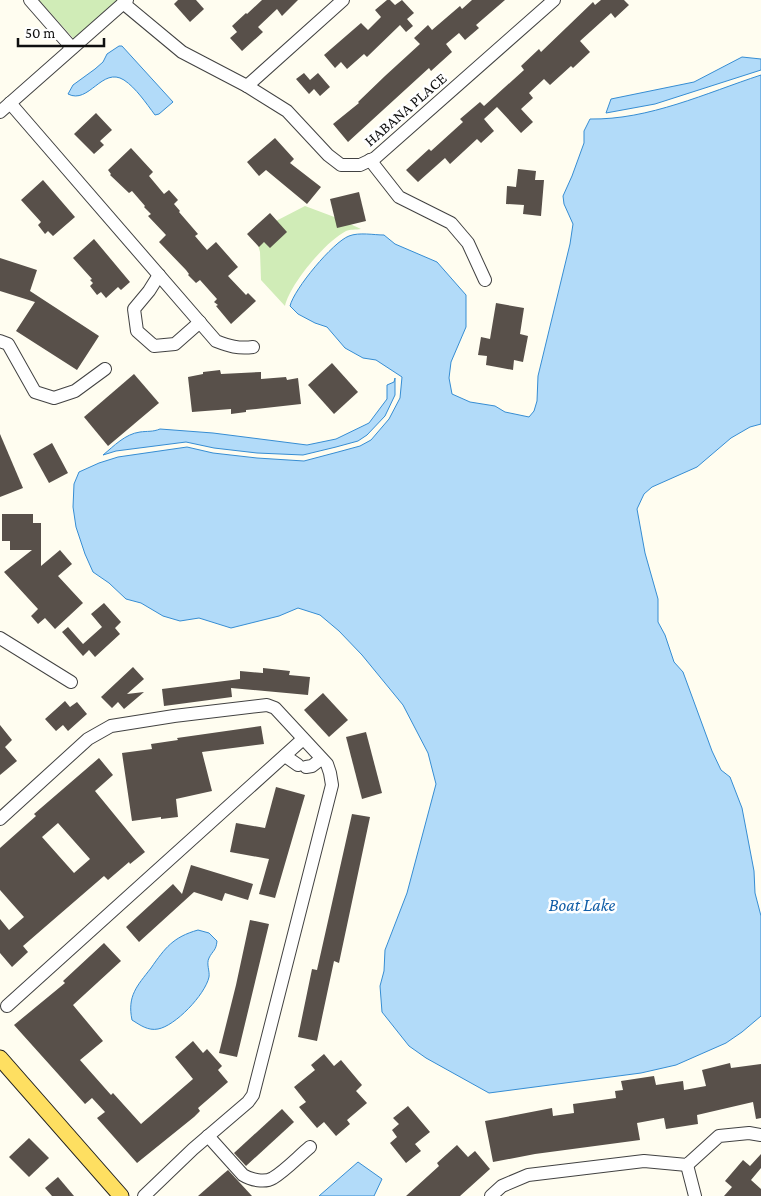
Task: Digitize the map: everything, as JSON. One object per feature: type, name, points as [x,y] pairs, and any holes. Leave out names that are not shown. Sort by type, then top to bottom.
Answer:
[{"type":"main road","points":[[0,1058],[121,1196]]},
{"type":"street","points":[[30,0],[72,48]]},
{"type":"street","points":[[247,86],[344,0]]},
{"type":"street","name":"HABANA PLACE","points":[[125,1],[182,52],[247,86],[287,111],[328,155],[341,165],[360,165],[382,152],[554,0]]},
{"type":"street","points":[[0,112],[125,1]]},
{"type":"street","points":[[10,103],[216,340],[230,347],[253,347]]},
{"type":"street","points":[[370,160],[400,197],[451,224],[468,243],[485,280]]},
{"type":"street","points":[[159,275],[134,309],[136,331],[154,346],[175,344],[200,322]]},
{"type":"street","points":[[0,341],[8,344],[35,392],[54,398],[75,391],[104,369]]},
{"type":"street","points":[[0,638],[71,682]]},
{"type":"street","points":[[0,819],[88,739],[111,726],[174,716],[267,705],[274,708],[327,764],[332,785],[253,1095],[248,1102],[208,1136],[144,1196]]},
{"type":"street","points":[[8,1006],[303,739]]},
{"type":"street","points":[[284,756],[302,766],[312,766],[321,759]]},
{"type":"street","points":[[491,1196],[502,1186],[528,1175],[644,1161],[687,1165],[719,1136],[749,1133],[761,1135]]},
{"type":"street","points":[[208,1136],[243,1175],[248,1178],[264,1180],[273,1179],[310,1147]]},
{"type":"street","points":[[687,1165],[695,1196]]},
{"type":"green space","points":[[39,0],[119,0],[74,39]]},
{"type":"green space","points":[[305,206],[361,229],[346,231],[328,244],[301,276],[288,297],[285,306],[261,280],[258,245],[274,222]]},
{"type":"water","points":[[122,46],[173,102],[159,114],[155,115],[133,87],[116,77],[102,81],[83,94],[76,96],[68,94],[73,85],[95,69],[103,62],[107,54]]},
{"type":"water","points":[[742,57],[761,59],[761,70],[655,104],[606,113],[611,99],[694,82]]},
{"type":"water","name":"Boat Lake","points":[[761,75],[761,424],[750,427],[731,438],[697,467],[652,487],[644,494],[637,509],[645,553],[658,599],[658,622],[665,635],[674,662],[683,672],[712,751],[721,770],[730,777],[742,808],[754,871],[755,893],[761,916],[761,1016],[726,1043],[676,1065],[641,1073],[489,1093],[426,1058],[409,1046],[382,1012],[380,986],[384,971],[385,950],[407,893],[436,784],[428,753],[403,705],[362,655],[339,631],[320,615],[298,608],[279,616],[231,628],[199,618],[180,621],[163,616],[141,603],[126,599],[109,583],[93,572],[76,527],[73,507],[74,484],[79,472],[118,457],[187,447],[213,453],[304,461],[360,446],[371,440],[389,419],[400,398],[402,377],[376,360],[363,358],[345,348],[327,327],[298,314],[290,306],[306,278],[324,256],[342,240],[357,234],[384,235],[395,244],[437,262],[466,295],[466,327],[451,362],[449,378],[452,394],[470,402],[495,406],[505,412],[529,417],[534,411],[537,401],[538,376],[570,244],[573,224],[564,204],[563,196],[584,143],[584,131],[590,119],[634,115],[656,110]]},
{"type":"water","points":[[395,378],[395,395],[385,416],[367,435],[358,441],[336,447],[303,455],[257,453],[214,448],[186,442],[116,451],[103,455],[129,435],[160,429],[213,433],[307,445],[336,439],[369,423],[387,399],[387,385],[394,382]]},
{"type":"water","points":[[198,930],[209,933],[217,941],[215,949],[208,960],[209,977],[196,1001],[181,1016],[165,1027],[151,1029],[132,1020],[132,998],[141,980],[170,944],[182,936]]},
{"type":"water","points":[[358,1162],[382,1179],[374,1196],[319,1196]]},
{"type":"building","points":[[178,0],[196,0],[204,9],[190,22],[174,4]]},
{"type":"building","points":[[262,0],[298,0],[282,16],[277,9],[258,27],[263,32],[242,51],[230,38],[237,32],[232,26]]},
{"type":"building","points":[[387,0],[390,0],[395,5],[402,0],[414,13],[407,19],[413,26],[406,32],[400,25],[367,57],[364,54],[347,69],[341,62],[335,68],[324,55],[361,23],[368,30],[381,17],[375,10]]},
{"type":"building","points":[[472,0],[505,0],[476,25],[479,28],[465,40],[459,33],[446,44],[452,52],[431,71],[429,68],[348,142],[333,124],[359,103],[420,44],[414,38],[428,25],[432,30],[460,6],[462,9]]},
{"type":"building","points":[[601,0],[624,0],[629,5],[615,18],[611,13],[580,41],[590,52],[573,68],[571,66],[550,85],[544,79],[529,93],[533,98],[521,109],[533,122],[521,133],[497,107],[484,119],[494,131],[481,143],[477,139],[450,164],[445,158],[418,182],[406,170],[429,149],[431,151],[463,122],[460,119],[480,102],[484,106],[524,70],[521,66],[539,49],[541,52],[593,2],[595,5]]},
{"type":"building","points":[[304,73],[310,80],[318,73],[330,87],[320,96],[314,89],[309,94],[296,79]]},
{"type":"building","points":[[96,113],[112,130],[100,141],[104,145],[94,154],[74,134]]},
{"type":"building","points":[[275,138],[294,159],[290,163],[321,187],[307,204],[266,170],[259,176],[247,162]]},
{"type":"building","points":[[131,148],[153,172],[149,176],[164,194],[169,190],[178,200],[174,204],[198,234],[195,236],[207,250],[216,242],[238,267],[228,276],[246,295],[248,293],[256,301],[231,324],[216,306],[218,305],[214,302],[217,299],[200,280],[196,283],[159,242],[166,235],[148,216],[151,214],[145,206],[132,191],[129,193],[110,175],[108,170]]},
{"type":"building","points":[[518,169],[536,171],[535,180],[544,180],[541,216],[523,214],[524,205],[506,204],[507,186],[516,187]]},
{"type":"building","points":[[43,180],[75,217],[53,236],[48,231],[45,234],[38,225],[41,222],[21,200]]},
{"type":"building","points":[[359,192],[366,221],[337,228],[330,199]]},
{"type":"building","points":[[270,213],[287,232],[270,248],[264,242],[259,247],[247,234]]},
{"type":"building","points":[[94,239],[130,282],[121,290],[118,287],[106,298],[101,292],[97,295],[90,286],[93,283],[90,280],[92,279],[73,258]]},
{"type":"building","points":[[0,258],[37,270],[30,291],[99,336],[77,370],[16,331],[35,302],[0,291]]},
{"type":"building","points":[[496,303],[524,308],[520,334],[528,336],[523,362],[514,360],[513,370],[486,365],[487,356],[478,355],[481,337],[490,339]]},
{"type":"building","points":[[332,363],[358,392],[334,414],[308,385]]},
{"type":"building","points":[[220,370],[221,374],[261,372],[261,379],[286,377],[287,380],[298,378],[301,404],[246,410],[246,412],[231,414],[231,409],[192,412],[188,377],[203,374],[203,372]]},
{"type":"building","points":[[134,374],[159,403],[108,446],[84,417]]},
{"type":"building","points":[[0,434],[23,488],[0,497]]},
{"type":"building","points":[[52,443],[68,473],[49,483],[33,454]]},
{"type":"building","points":[[2,514],[33,514],[33,523],[41,523],[41,566],[60,550],[72,564],[58,576],[83,603],[55,629],[45,618],[38,624],[31,616],[38,609],[4,572],[32,550],[10,550],[10,541],[2,541]]},
{"type":"building","points":[[104,603],[121,622],[115,628],[120,634],[95,657],[89,650],[83,656],[62,632],[68,627],[83,644],[102,627],[91,614]]},
{"type":"building","points":[[133,667],[144,679],[127,694],[144,692],[124,709],[118,702],[112,708],[101,697]]},
{"type":"building","points":[[263,668],[290,671],[289,675],[310,677],[308,695],[231,688],[232,697],[164,706],[162,689],[240,679],[240,671],[263,673]]},
{"type":"building","points":[[323,693],[348,720],[329,737],[304,710]]},
{"type":"building","points":[[65,701],[70,707],[77,702],[87,714],[68,731],[63,725],[56,731],[45,719]]},
{"type":"building","points":[[0,725],[12,740],[5,747],[17,761],[0,775]]},
{"type":"building","points":[[261,726],[264,744],[202,752],[212,791],[176,799],[178,817],[132,821],[122,753],[152,749],[151,744],[178,740],[177,738]]},
{"type":"building","points":[[366,732],[382,793],[362,799],[346,737]]},
{"type":"building","points":[[99,758],[113,775],[95,791],[145,852],[130,864],[129,862],[108,880],[104,876],[23,946],[28,952],[12,967],[0,953],[0,919],[9,930],[24,917],[0,890],[0,848],[36,816],[34,814]],"holes":[[[58,823],[90,859],[74,873],[42,837]]]},
{"type":"building","points":[[276,787],[305,795],[275,898],[259,894],[269,859],[230,852],[236,823],[265,828]]},
{"type":"building","points":[[352,814],[370,817],[339,963],[334,961],[317,1041],[298,1037],[312,969],[317,970]]},
{"type":"building","points":[[191,865],[253,884],[248,900],[225,893],[222,901],[194,892],[139,942],[126,927],[173,884],[182,894]]},
{"type":"building","points":[[250,920],[269,924],[237,1057],[219,1053]]},
{"type":"building","points":[[104,943],[121,961],[73,1005],[103,1041],[80,1060],[111,1095],[113,1093],[141,1124],[193,1079],[175,1057],[193,1041],[203,1053],[207,1049],[222,1066],[218,1070],[228,1082],[198,1108],[200,1111],[194,1117],[137,1163],[97,1118],[105,1112],[92,1098],[85,1104],[14,1025],[65,983],[63,981]]},
{"type":"building","points":[[324,1054],[334,1066],[341,1060],[362,1085],[356,1091],[367,1103],[347,1120],[350,1124],[336,1136],[324,1122],[317,1128],[299,1107],[306,1102],[294,1087],[315,1070],[311,1065]]},
{"type":"building","points":[[730,1063],[731,1068],[761,1064],[761,1118],[756,1119],[753,1102],[697,1115],[698,1124],[666,1129],[664,1118],[637,1123],[640,1140],[535,1154],[493,1162],[485,1121],[552,1108],[553,1116],[574,1113],[573,1104],[616,1098],[615,1091],[623,1090],[621,1081],[654,1076],[656,1085],[683,1081],[684,1090],[706,1086],[702,1070]]},
{"type":"building","points":[[408,1106],[430,1132],[415,1144],[421,1151],[406,1163],[390,1143],[397,1137],[392,1130],[399,1124],[393,1118]]},
{"type":"building","points":[[282,1109],[294,1122],[246,1166],[234,1153]]},
{"type":"building","points":[[29,1138],[49,1158],[29,1177],[9,1157]]},
{"type":"building","points":[[457,1145],[468,1157],[475,1151],[490,1169],[460,1196],[406,1196],[439,1166],[437,1163]]},
{"type":"building","points":[[761,1154],[761,1168],[751,1180],[761,1189],[761,1196],[724,1196],[732,1187],[725,1181],[743,1160],[750,1166]]},
{"type":"building","points":[[228,1170],[252,1196],[198,1196],[222,1175]]},
{"type":"building","points":[[58,1177],[74,1196],[52,1196],[45,1188]]}]
